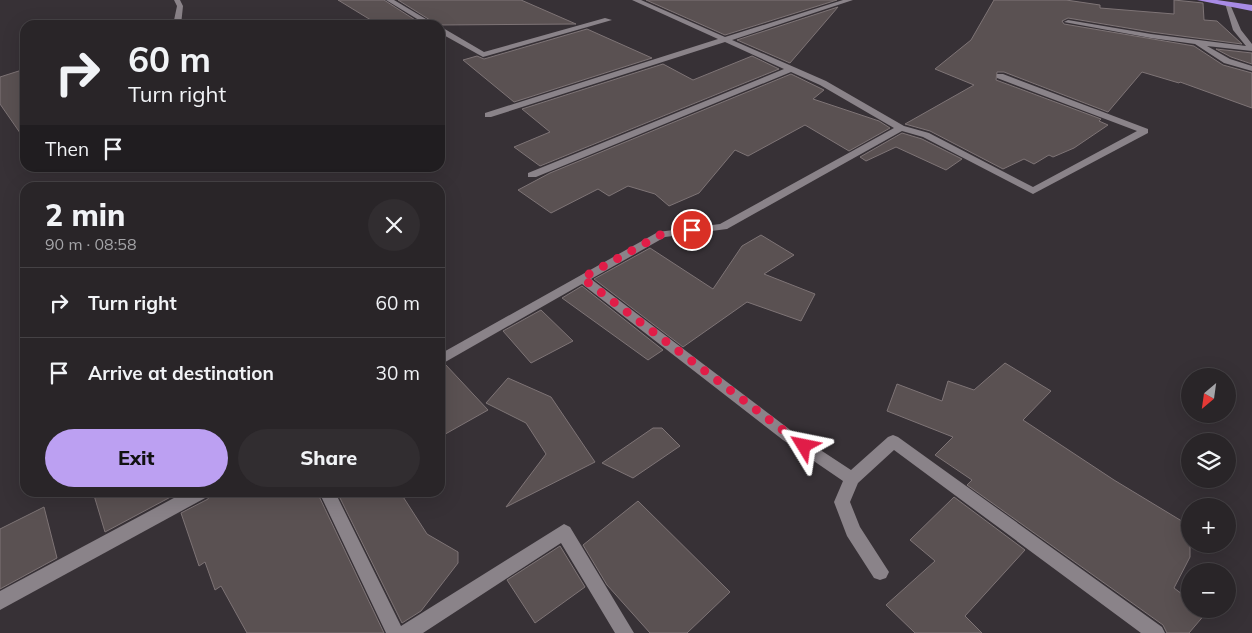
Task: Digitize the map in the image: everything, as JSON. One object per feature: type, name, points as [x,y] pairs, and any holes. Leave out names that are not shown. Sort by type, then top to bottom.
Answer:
[{"type":"highway","points":[[1201,0],[1252,8]]},
{"type":"street","points":[[178,0],[180,6],[178,20]]},
{"type":"street","points":[[389,0],[423,20]]},
{"type":"street","points":[[635,0],[823,83],[901,128],[926,135],[1033,190],[1146,131],[1000,76]]},
{"type":"street","points":[[488,114],[850,0]]},
{"type":"street","points":[[1227,4],[1238,30],[1252,48]]},
{"type":"street","points":[[445,33],[483,55],[608,20]]},
{"type":"street","points":[[1068,22],[1151,36],[1252,48]]},
{"type":"street","points":[[1192,40],[1227,61],[1252,69]]},
{"type":"street","points":[[532,175],[790,69]]},
{"type":"street","points":[[445,357],[662,234],[723,227],[901,128]]},
{"type":"street","points":[[582,278],[788,436],[852,479]]},
{"type":"street","points":[[880,572],[853,531],[842,502],[852,479],[893,441],[1156,633]]},
{"type":"street","points":[[0,601],[192,497]]},
{"type":"street","points":[[329,497],[395,633]]},
{"type":"street","points":[[407,633],[564,532],[625,633]]},
{"type":"building","points":[[338,0],[384,0],[415,20],[371,20]]},
{"type":"building","points":[[398,0],[521,0],[576,24],[445,25],[445,20],[430,20]]},
{"type":"building","points":[[646,0],[837,0],[725,35]]},
{"type":"building","points":[[994,0],[1066,0],[1100,5],[1100,8],[1174,14],[1174,0],[1203,3],[1204,20],[1217,21],[1242,44],[1151,32],[1068,18],[1062,21],[1064,24],[1194,46],[1223,65],[1252,73],[1252,108],[1180,82],[1142,72],[1108,112],[1004,72],[997,72],[996,80],[1101,119],[1099,121],[1108,125],[1074,148],[1053,157],[1049,155],[1034,164],[1024,159],[1003,169],[930,131],[905,124],[974,85],[935,69],[971,40]]},
{"type":"building","points":[[838,7],[790,63],[737,40]]},
{"type":"building","points":[[587,29],[652,58],[514,102],[463,60],[477,56],[484,59]]},
{"type":"building","points":[[1216,49],[1252,53],[1252,64],[1231,57]]},
{"type":"building","points":[[752,56],[779,69],[540,166],[514,147],[550,132],[522,109],[663,64],[693,80]]},
{"type":"building","points":[[20,71],[20,133],[0,104],[0,77]]},
{"type":"building","points":[[791,74],[824,90],[813,99],[879,121],[890,128],[849,151],[805,125],[748,156],[735,150],[699,193],[669,206],[655,194],[628,186],[609,196],[598,189],[551,213],[518,190],[550,173]]},
{"type":"building","points":[[902,133],[922,139],[962,159],[946,170],[896,147],[866,161],[860,157]]},
{"type":"building","points":[[761,235],[794,255],[764,274],[815,294],[801,321],[747,302],[683,347],[594,279],[650,248],[713,289],[742,246]]},
{"type":"building","points":[[582,286],[663,350],[648,360],[562,298]]},
{"type":"building","points":[[541,310],[573,341],[531,363],[503,331]]},
{"type":"building","points":[[1005,363],[1051,391],[1023,420],[1114,480],[1181,521],[1181,553],[1190,553],[1190,557],[1187,563],[1181,563],[1181,574],[1174,588],[1181,593],[1181,618],[1202,618],[1189,633],[1167,633],[1163,625],[967,485],[972,480],[935,455],[953,437],[887,411],[897,384],[942,401],[948,381],[974,390]]},
{"type":"building","points":[[445,364],[488,410],[445,434]]},
{"type":"building","points":[[508,378],[551,397],[595,462],[506,507],[546,454],[526,423],[486,403]]},
{"type":"building","points":[[653,428],[662,428],[680,446],[633,478],[602,463]]},
{"type":"building","points":[[94,497],[171,497],[105,532]]},
{"type":"building","points":[[209,497],[319,497],[384,633],[247,633],[221,586],[215,590],[205,562],[199,566],[181,513]]},
{"type":"building","points":[[339,497],[403,497],[427,534],[458,552],[458,563],[421,611],[402,623]]},
{"type":"building","points":[[954,497],[1025,550],[965,616],[982,633],[915,633],[886,605],[935,561],[910,540]]},
{"type":"building","points":[[638,501],[730,592],[687,633],[650,633],[607,585],[583,545]]},
{"type":"building","points":[[44,507],[57,558],[0,589],[0,529]]},
{"type":"building","points":[[560,546],[585,587],[535,623],[507,580]]},
{"type":"route","points":[[692,230],[662,234],[582,278],[788,436],[804,446]]}]
